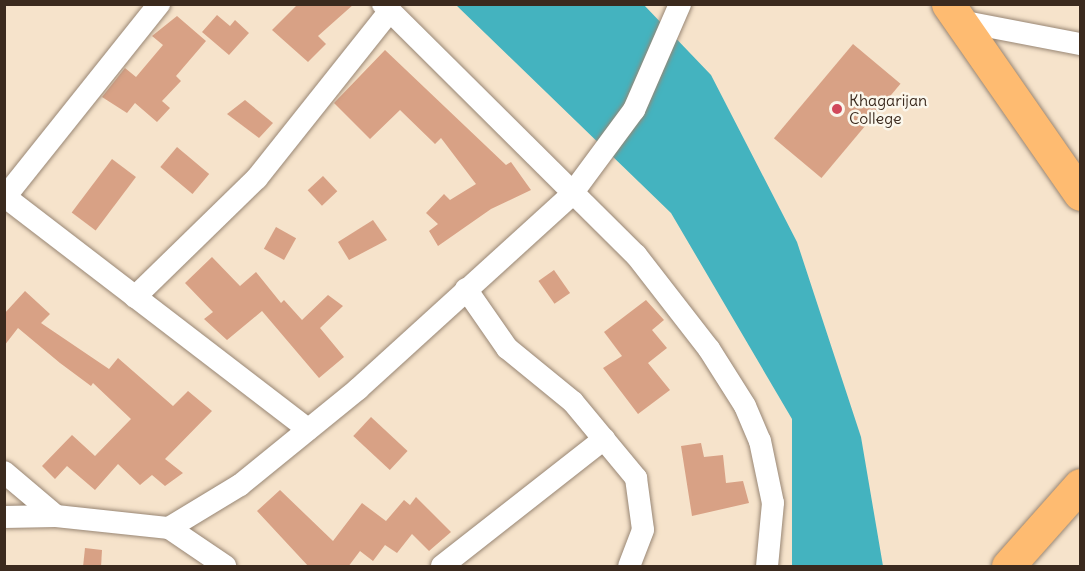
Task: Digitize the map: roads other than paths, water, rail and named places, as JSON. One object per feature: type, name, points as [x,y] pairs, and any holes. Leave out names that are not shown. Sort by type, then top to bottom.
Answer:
[{"type":"main road","points":[[954,13],[1080,194]]},
{"type":"main road","points":[[1008,567],[1080,485]]},
{"type":"street","points":[[159,4],[5,196],[308,429]]},
{"type":"street","points":[[169,528],[240,485],[308,429],[571,195],[634,110],[680,4]]},
{"type":"street","points":[[135,297],[256,178],[386,8],[571,195],[636,255],[709,349],[745,406],[760,441],[773,503],[767,567]]},
{"type":"street","points":[[954,13],[1080,44]]},
{"type":"street","points":[[466,289],[507,348],[573,402],[636,478],[643,530],[629,567]]},
{"type":"street","points":[[442,567],[604,439]]},
{"type":"street","points":[[4,472],[56,516]]},
{"type":"street","points":[[4,518],[56,516],[169,528],[225,567]]},
{"type":"water","points":[[456,5],[644,5],[711,75],[797,242],[861,437],[883,566],[792,566],[792,419],[671,213]]},
{"type":"place","name":"Khagarijan College","points":[[837,109]]}]
